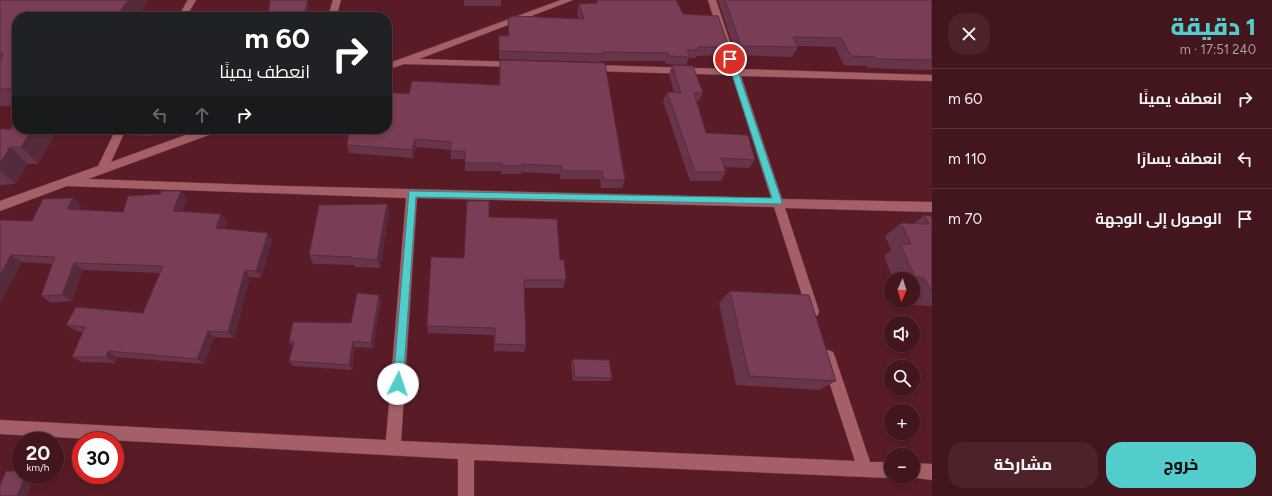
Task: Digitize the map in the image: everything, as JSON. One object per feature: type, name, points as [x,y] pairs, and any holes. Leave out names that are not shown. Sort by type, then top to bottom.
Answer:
[{"type":"street","points":[[185,12],[192,0]]},
{"type":"street","points":[[333,12],[337,0]]},
{"type":"street","points":[[392,65],[569,0]]},
{"type":"street","points":[[712,0],[816,320]]},
{"type":"street","points":[[404,61],[522,66]]},
{"type":"street","points":[[577,68],[735,74],[932,78]]},
{"type":"street","points":[[102,169],[119,134]]},
{"type":"street","points":[[0,206],[199,134]]},
{"type":"street","points":[[65,182],[412,194],[932,207]]},
{"type":"street","points":[[393,448],[412,194]]},
{"type":"street","points":[[824,343],[865,469]]},
{"type":"street","points":[[0,427],[466,452],[884,470]]},
{"type":"street","points":[[466,452],[466,496]]},
{"type":"street","points":[[920,471],[932,472]]},
{"type":"building","points":[[0,0],[128,0],[120,12],[12,12],[12,89],[0,89],[0,61],[3,53],[0,52]]},
{"type":"building","points":[[270,0],[308,0],[304,12],[269,12]]},
{"type":"building","points":[[597,0],[676,0],[683,14],[718,16],[729,47],[698,47],[699,50],[687,50],[690,57],[669,56],[668,53],[603,52],[603,54],[499,51],[499,36],[509,36],[508,18],[514,16],[584,19],[579,4],[598,3]]},
{"type":"building","points":[[725,0],[932,0],[932,60],[875,59],[874,57],[851,56],[841,38],[793,37],[798,47],[741,46]]},
{"type":"building","points":[[500,60],[605,63],[625,180],[604,180],[602,171],[562,171],[562,166],[522,164],[522,166],[502,166],[502,163],[465,163],[465,151],[451,151],[451,142],[415,139],[412,150],[347,145],[348,134],[392,134],[392,92],[409,94],[412,81],[500,85]]},
{"type":"building","points":[[672,65],[693,66],[703,93],[694,93],[706,133],[748,135],[755,160],[721,158],[726,172],[695,172],[667,92],[681,93]]},
{"type":"building","points":[[12,127],[12,134],[29,134],[21,147],[10,147],[0,164],[0,129],[11,129]]},
{"type":"building","points":[[162,191],[181,191],[173,211],[221,214],[216,228],[268,233],[256,271],[245,270],[228,332],[208,331],[197,359],[108,351],[106,357],[72,357],[85,327],[66,325],[76,307],[143,313],[163,266],[74,263],[62,295],[41,296],[55,257],[11,255],[0,275],[0,220],[32,221],[43,199],[73,198],[67,209],[123,212],[128,196],[160,194]]},
{"type":"building","points":[[467,201],[489,201],[489,217],[557,219],[560,260],[564,260],[566,280],[524,280],[526,345],[495,344],[495,328],[427,326],[431,257],[464,258]]},
{"type":"building","points":[[387,204],[377,260],[309,255],[319,205]]},
{"type":"building","points":[[924,215],[932,216],[932,293],[924,278],[920,278],[920,272],[913,272],[900,244],[911,244],[901,223],[929,224]]},
{"type":"building","points":[[730,291],[809,295],[836,381],[749,376]]},
{"type":"building","points":[[357,293],[379,295],[371,343],[353,341],[349,365],[289,361],[294,342],[289,342],[293,322],[351,323]]},
{"type":"building","points":[[573,359],[609,360],[612,378],[575,377]]},
{"type":"building","points":[[6,471],[12,471],[12,484],[22,484],[17,496],[0,496],[0,485]]},
{"type":"route","points":[[398,384],[412,194],[778,202],[730,59]]}]
